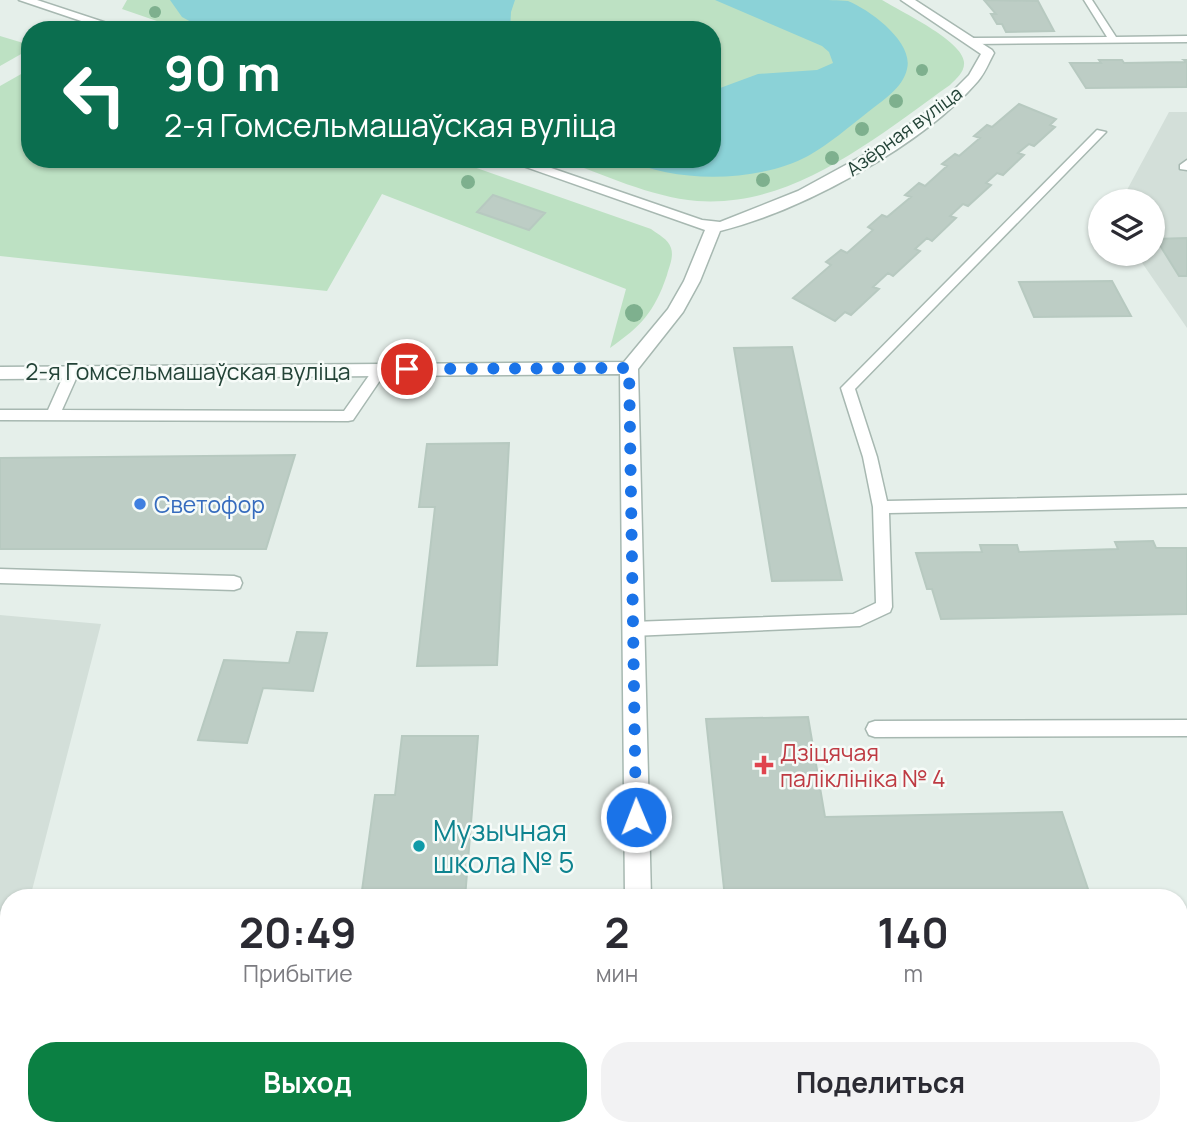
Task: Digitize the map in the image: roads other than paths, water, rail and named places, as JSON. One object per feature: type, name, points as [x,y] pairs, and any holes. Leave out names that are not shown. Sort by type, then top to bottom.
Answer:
[{"type":"street","points":[[25,0],[93,21]]},
{"type":"street","points":[[907,0],[973,41]]},
{"type":"street","name":"Азёрная вуліца","points":[[714,228],[758,215],[797,199],[834,181],[900,138],[972,82],[984,65],[988,53],[973,41]]},
{"type":"street","points":[[537,168],[714,228],[692,281],[675,312],[629,368],[638,889]]},
{"type":"street","name":"2-я Гомсельмашаўская вуліца","points":[[0,373],[629,368]]},
{"type":"lane","points":[[1088,0],[1113,39]]},
{"type":"lane","points":[[973,41],[1187,39]]},
{"type":"lane","points":[[632,629],[854,621],[884,607],[881,507],[870,457],[848,388],[1101,132]]},
{"type":"lane","points":[[0,415],[348,416],[380,370]]},
{"type":"lane","points":[[53,415],[72,372]]},
{"type":"lane","points":[[881,507],[1187,501]]},
{"type":"lane","points":[[0,576],[233,583]]},
{"type":"lane","points":[[875,729],[1187,728]]},
{"type":"water","points":[[170,0],[515,0],[510,21],[189,21],[182,17]]},
{"type":"water","points":[[715,0],[848,1],[878,19],[897,38],[907,59],[905,76],[891,94],[839,135],[808,156],[788,165],[766,171],[717,177],[668,173],[650,168],[721,168],[721,88],[758,74],[817,70],[833,63],[829,52],[822,46]]},
{"type":"place","name":"Светофор","points":[[140,504]]},
{"type":"place","name":"Дзіцячая паліклініка № 4","points":[[764,765]]},
{"type":"place","name":"Музычная школа № 5","points":[[419,846]]}]
